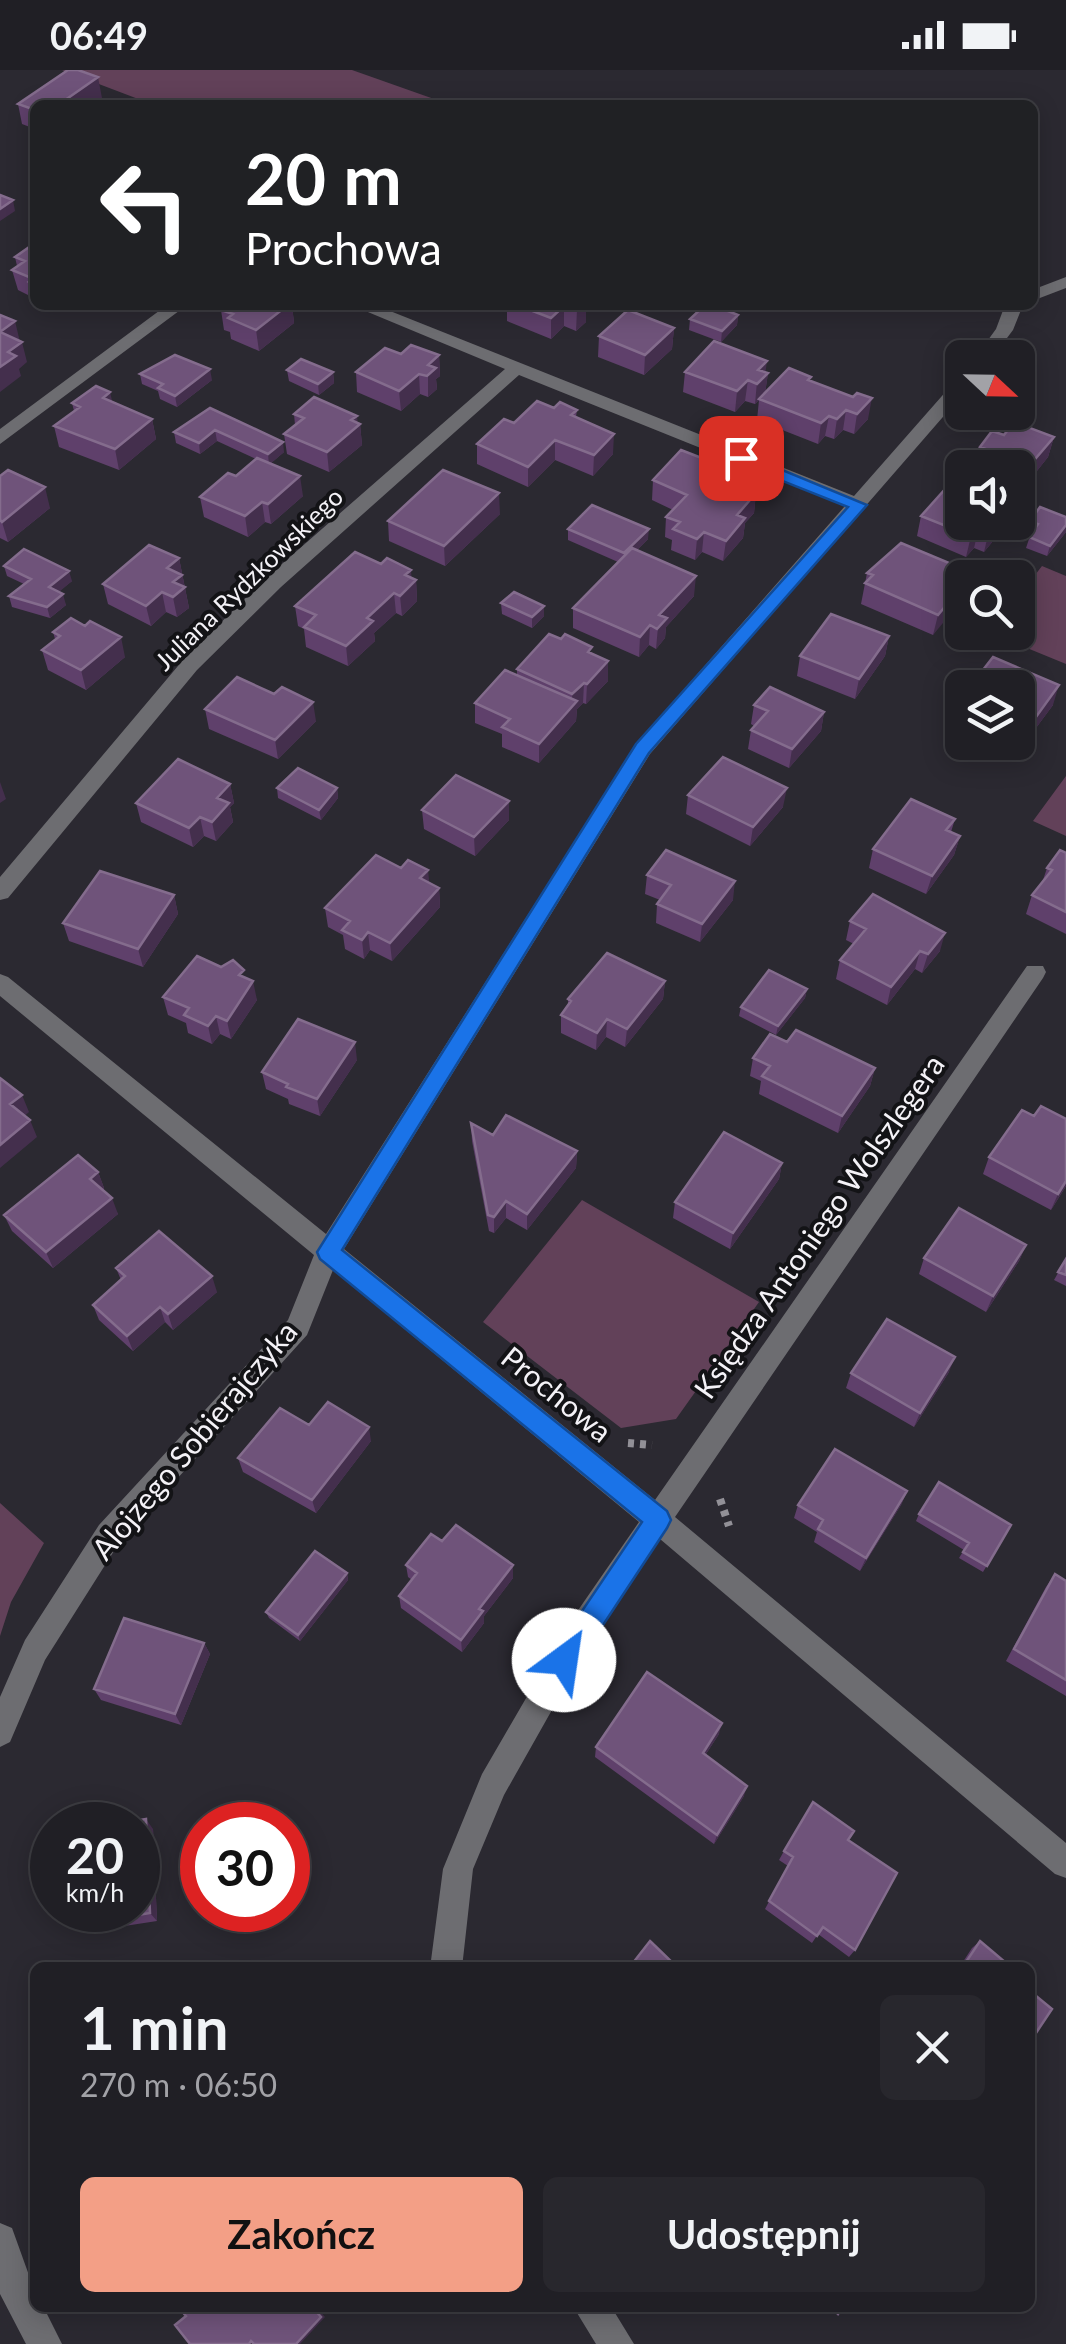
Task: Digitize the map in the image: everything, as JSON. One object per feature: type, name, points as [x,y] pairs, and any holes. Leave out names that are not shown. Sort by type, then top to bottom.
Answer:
[{"type":"street","points":[[1038,294],[1066,282]]},
{"type":"street","points":[[0,438],[171,310]]},
{"type":"street","points":[[372,310],[859,505]]},
{"type":"street","points":[[996,340],[1012,310]]},
{"type":"street","name":"Juliana Rydzkowskiego","points":[[0,892],[190,665],[274,582],[516,369]]},
{"type":"street","name":"Alojzego Sobierajczyka","points":[[0,1732],[35,1650],[110,1534],[298,1326],[328,1252],[642,748],[945,404]]},
{"type":"street","name":"Księdza Antoniego Wolszlegera","points":[[447,1962],[458,1869],[493,1786],[582,1629],[1035,972]]},
{"type":"street","name":"Prochowa","points":[[0,983],[658,1520],[1066,1864]]},
{"type":"street","points":[[0,2240],[17,2294],[45,2344]]},
{"type":"street","points":[[594,2312],[617,2344]]},
{"type":"shaded area","points":[[62,70],[352,70],[437,100],[141,100]]},
{"type":"shaded area","points":[[1042,566],[1066,576],[1066,664],[1032,650],[1035,650],[1035,575]]},
{"type":"shaded area","points":[[1066,776],[1066,836],[1033,821]]},
{"type":"shaded area","points":[[582,1200],[759,1302],[676,1419],[621,1428],[483,1322]]},
{"type":"shaded area","points":[[0,1503],[44,1543],[11,1602],[0,1636]]},
{"type":"building","points":[[68,70],[98,77],[65,100],[30,100],[30,108],[18,104]]},
{"type":"building","points":[[0,195],[13,200],[0,209]]},
{"type":"building","points":[[30,246],[30,277],[12,270],[25,261],[15,257]]},
{"type":"building","points":[[221,310],[282,310],[256,330],[228,318],[233,314]]},
{"type":"building","points":[[530,310],[560,310],[551,318]]},
{"type":"building","points":[[628,310],[674,328],[645,355],[599,336]]},
{"type":"building","points":[[700,310],[726,310],[738,315],[722,331],[690,319]]},
{"type":"building","points":[[0,315],[15,321],[0,332]]},
{"type":"building","points":[[0,332],[22,342],[8,352],[16,356],[0,367]]},
{"type":"building","points":[[714,341],[767,361],[758,370],[768,373],[757,384],[748,380],[737,391],[685,372]]},
{"type":"building","points":[[411,345],[439,355],[428,365],[436,368],[427,376],[419,374],[399,391],[356,372],[385,348],[401,354]]},
{"type":"building","points":[[175,355],[210,369],[175,396],[158,388],[163,384],[140,374]]},
{"type":"building","points":[[301,359],[333,372],[318,384],[287,370]]},
{"type":"building","points":[[789,368],[811,377],[808,380],[853,397],[857,393],[872,398],[857,414],[846,410],[837,419],[829,416],[821,423],[759,399]]},
{"type":"building","points":[[96,386],[110,392],[103,398],[152,419],[115,449],[54,426],[80,407],[72,403]]},
{"type":"building","points":[[314,397],[357,416],[351,420],[360,424],[327,452],[284,434],[304,418],[294,414]]},
{"type":"building","points":[[537,401],[554,408],[560,402],[577,410],[571,415],[614,434],[594,455],[555,440],[528,467],[477,444],[504,419],[514,423]]},
{"type":"building","points":[[210,408],[283,442],[268,454],[215,430],[199,443],[174,432]]},
{"type":"building","points":[[1008,430],[1035,430],[1054,437],[1035,459],[1035,450],[980,447],[992,431],[1004,435]]},
{"type":"building","points":[[681,450],[748,476],[738,486],[756,493],[737,515],[745,518],[726,541],[704,532],[697,539],[673,529],[680,522],[666,517],[687,495],[653,480]]},
{"type":"building","points":[[257,458],[300,476],[268,504],[262,502],[245,516],[200,497],[228,473],[236,476]]},
{"type":"building","points":[[8,470],[45,487],[2,522],[0,476]]},
{"type":"building","points":[[443,470],[499,493],[444,546],[388,521]]},
{"type":"building","points":[[945,489],[945,526],[921,516]]},
{"type":"building","points":[[592,505],[649,529],[624,553],[568,529]]},
{"type":"building","points":[[1040,507],[1066,517],[1066,525],[1050,546],[1035,540],[1038,524],[1035,514]]},
{"type":"building","points":[[901,543],[945,561],[945,607],[938,615],[865,583],[873,575],[867,573]]},
{"type":"building","points":[[149,545],[179,558],[167,568],[182,575],[173,582],[185,587],[173,597],[162,592],[146,606],[103,584]]},
{"type":"building","points":[[632,548],[696,576],[659,615],[667,618],[657,629],[650,625],[640,637],[573,608]]},
{"type":"building","points":[[24,549],[69,571],[49,587],[63,594],[47,607],[9,596],[31,579],[4,566]]},
{"type":"building","points":[[355,552],[381,564],[387,558],[411,570],[405,575],[416,580],[400,596],[394,593],[367,618],[373,621],[346,646],[304,627],[316,615],[295,606]]},
{"type":"building","points":[[514,592],[544,606],[532,617],[501,603]]},
{"type":"building","points":[[831,614],[889,636],[859,679],[800,656]]},
{"type":"building","points":[[71,618],[85,626],[90,621],[121,637],[81,670],[42,650],[60,636],[53,632]]},
{"type":"building","points":[[549,634],[561,639],[565,634],[592,647],[588,652],[608,661],[572,694],[517,669]]},
{"type":"building","points":[[993,657],[1024,670],[983,670]]},
{"type":"building","points":[[505,670],[577,701],[539,744],[502,727],[510,719],[475,703]]},
{"type":"building","points":[[1035,675],[1059,685],[1035,717]]},
{"type":"building","points":[[237,677],[274,694],[282,687],[313,702],[275,740],[205,709]]},
{"type":"building","points":[[770,687],[824,712],[792,749],[751,730],[768,711],[754,705]]},
{"type":"building","points":[[723,757],[787,788],[753,827],[688,795]]},
{"type":"building","points":[[178,759],[230,784],[217,798],[229,803],[212,822],[200,817],[189,828],[136,803]]},
{"type":"building","points":[[298,768],[337,788],[319,810],[277,788]]},
{"type":"building","points":[[456,775],[509,801],[474,837],[422,810]]},
{"type":"building","points":[[911,799],[955,819],[946,830],[960,836],[932,876],[873,849]]},
{"type":"building","points":[[666,850],[735,881],[702,924],[657,904],[671,885],[647,875]]},
{"type":"building","points":[[1060,850],[1066,853],[1066,912],[1032,895],[1052,870],[1047,868]]},
{"type":"building","points":[[376,855],[401,868],[408,860],[428,870],[420,878],[439,888],[390,943],[368,932],[362,940],[342,930],[350,921],[325,908]]},
{"type":"building","points":[[100,871],[174,895],[138,949],[63,923]]},
{"type":"building","points":[[873,894],[945,933],[928,954],[920,951],[891,987],[840,960],[866,929],[850,921]]},
{"type":"building","points":[[607,953],[665,981],[627,1029],[607,1019],[597,1033],[561,1015],[571,1001],[568,999]]},
{"type":"building","points":[[197,956],[221,967],[233,960],[244,970],[239,975],[253,981],[227,1021],[216,1016],[208,1026],[184,1015],[189,1008],[163,997]]},
{"type":"building","points":[[769,970],[807,989],[778,1026],[741,1007]]},
{"type":"building","points":[[298,1019],[355,1042],[317,1099],[262,1072]]},
{"type":"building","points":[[796,1030],[875,1068],[842,1116],[762,1076],[770,1066],[753,1058],[770,1034],[787,1042]]},
{"type":"building","points":[[0,1078],[22,1095],[10,1104],[30,1120],[0,1145]]},
{"type":"building","points":[[1041,1106],[1066,1119],[1066,1181],[1058,1194],[989,1157],[1022,1110],[1034,1116]]},
{"type":"building","points":[[506,1115],[577,1151],[527,1214],[506,1201],[494,1217],[488,1215],[471,1123],[493,1135]]},
{"type":"building","points":[[724,1132],[782,1163],[733,1233],[675,1202]]},
{"type":"building","points":[[78,1155],[98,1172],[90,1179],[112,1198],[46,1252],[4,1215]]},
{"type":"building","points":[[959,1208],[1026,1245],[993,1296],[924,1258]]},
{"type":"building","points":[[159,1231],[212,1276],[168,1314],[160,1307],[127,1336],[93,1305],[125,1276],[116,1268]]},
{"type":"building","points":[[1066,1259],[1066,1275],[1058,1272]]},
{"type":"building","points":[[887,1319],[955,1357],[920,1413],[851,1373]]},
{"type":"building","points":[[328,1402],[369,1427],[312,1500],[238,1458],[280,1408],[309,1425]]},
{"type":"building","points":[[835,1449],[907,1491],[866,1558],[818,1529],[823,1520],[798,1505]]},
{"type":"building","points":[[939,1482],[1011,1525],[987,1566],[963,1552],[969,1543],[919,1514]]},
{"type":"building","points":[[456,1525],[513,1565],[461,1640],[399,1596],[417,1573],[406,1565],[431,1534],[442,1541]]},
{"type":"building","points":[[315,1551],[347,1573],[298,1635],[266,1612]]},
{"type":"building","points":[[1055,1574],[1066,1581],[1066,1680],[1014,1649]]},
{"type":"building","points":[[124,1618],[204,1643],[175,1714],[94,1689]]},
{"type":"building","points":[[647,1672],[722,1723],[703,1753],[747,1786],[717,1835],[596,1747]]},
{"type":"building","points":[[813,1802],[854,1831],[848,1840],[897,1873],[855,1950],[823,1927],[817,1936],[769,1901],[793,1857],[784,1851]]},
{"type":"building","points":[[650,1941],[672,1962],[634,1962]]},
{"type":"building","points":[[980,1941],[1005,1962],[966,1962]]},
{"type":"building","points":[[1035,1995],[1052,2009],[1035,2034]]},
{"type":"building","points":[[182,2312],[317,2312],[321,2317],[296,2344],[190,2344],[175,2325],[186,2316]]},
{"type":"route","points":[[564,1660],[658,1520],[328,1252],[642,748],[859,505],[741,458]]}]
